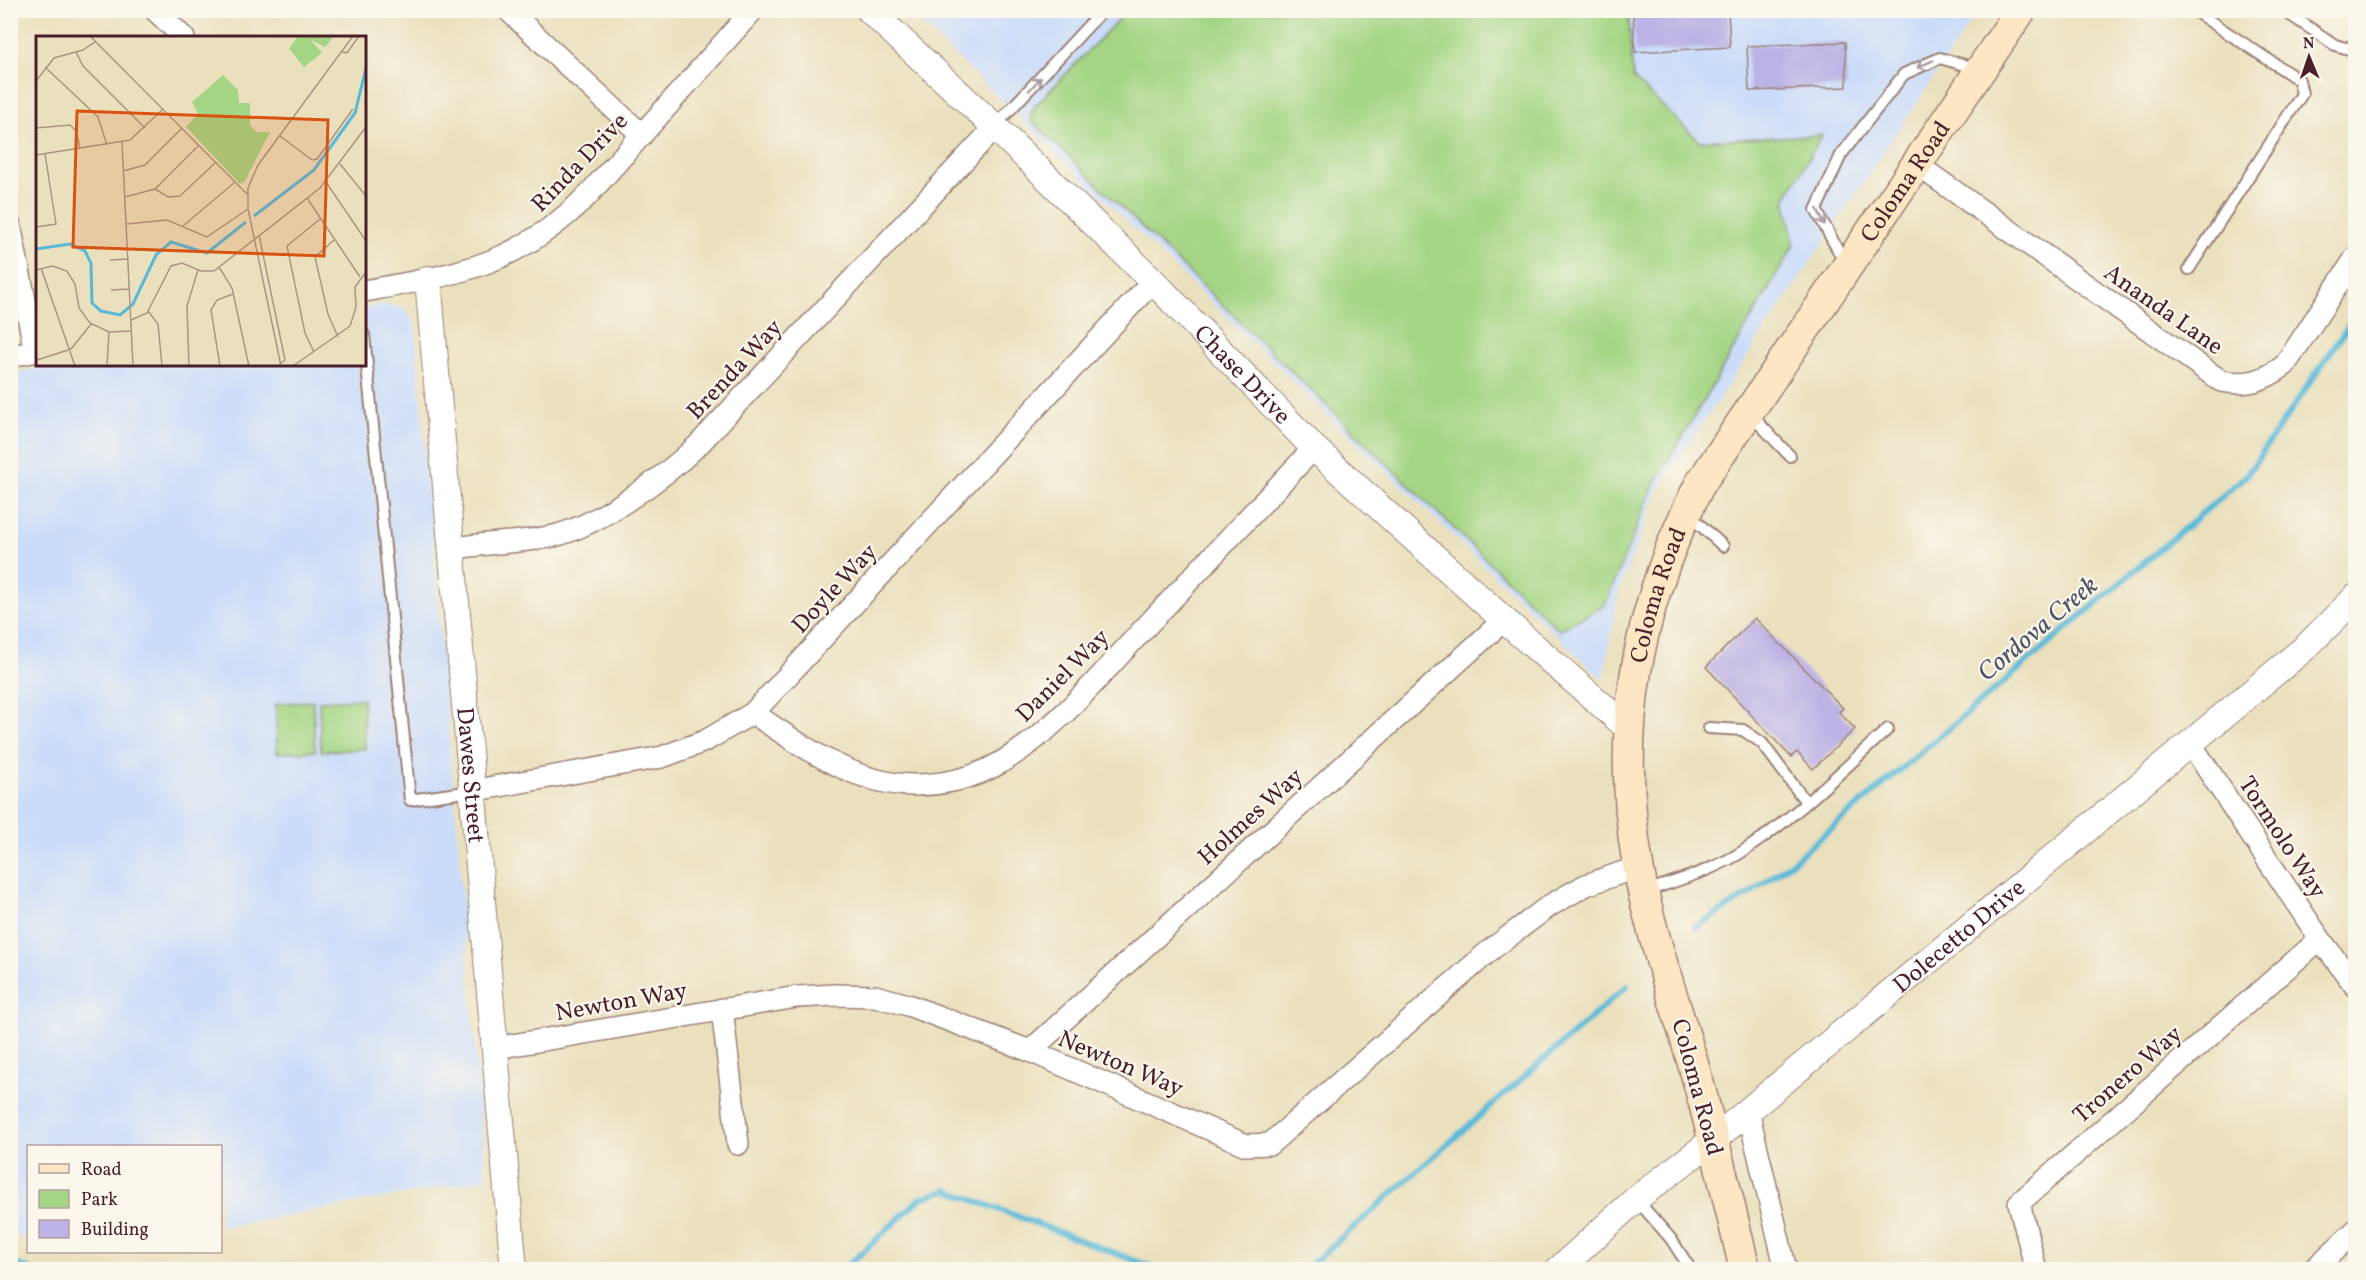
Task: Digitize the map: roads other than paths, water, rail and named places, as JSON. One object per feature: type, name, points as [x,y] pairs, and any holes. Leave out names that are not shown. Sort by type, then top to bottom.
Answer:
[{"type":"main road","name":"Coloma Road","points":[[1745,1269],[1713,1140],[1641,880],[1631,815],[1628,728],[1635,668],[1648,611],[1667,555],[1705,476],[2021,10]]},
{"type":"street","points":[[155,10],[182,36]]},
{"type":"street","points":[[508,10],[642,135]]},
{"type":"street","name":"Rinda Drive","points":[[366,291],[469,271],[502,259],[534,242],[562,220],[642,135],[753,10]]},
{"type":"street","name":"Chase Drive","points":[[869,10],[995,127],[1153,281],[1314,448],[1504,620],[1628,728]]},
{"type":"street","name":"Brenda Way","points":[[451,549],[490,542],[545,538],[583,524],[653,483],[699,444],[995,127]]},
{"type":"street","name":"Ananda Lane","points":[[1916,164],[2221,381],[2253,383],[2270,376],[2285,365],[2355,257]]},
{"type":"street","points":[[10,225],[36,351],[10,356]]},
{"type":"street","name":"Dawes Street","points":[[428,279],[514,1269]]},
{"type":"street","name":"Doyle Way","points":[[471,791],[662,757],[705,741],[753,713],[1153,281]]},
{"type":"street","name":"Daniel Way","points":[[753,713],[844,770],[880,780],[911,785],[940,783],[969,777],[988,769],[1018,752],[1053,726],[1314,448]]},
{"type":"street","name":"Dolecetto Drive","points":[[1558,1269],[1636,1199],[1713,1140],[2191,744],[2306,647],[2355,597]]},
{"type":"street","name":"Holmes Way","points":[[1030,1051],[1504,620]]},
{"type":"street","name":"Tormolo Way","points":[[2191,744],[2320,939],[2355,987]]},
{"type":"street","name":"Newton Way","points":[[495,1048],[797,997],[875,996],[908,1005],[1030,1051],[1246,1145],[1270,1144],[1488,952],[1549,906],[1586,885],[1641,880]]},
{"type":"street","name":"Tronero Way","points":[[2036,1269],[2019,1203],[2320,939]]},
{"type":"street","points":[[722,1009],[738,1144]]},
{"type":"street","points":[[1748,1111],[1786,1269]]},
{"type":"street","points":[[2313,1269],[2355,1230]]},
{"type":"lane","points":[[995,127],[1102,10]]},
{"type":"lane","points":[[2189,269],[2302,94],[2299,80],[2193,10]]},
{"type":"lane","points":[[2283,10],[2336,45],[2349,49],[2355,40]]},
{"type":"lane","points":[[1846,267],[1816,210],[1841,155],[1904,74],[1940,58],[1981,70]]},
{"type":"lane","points":[[366,355],[410,800],[471,791]]},
{"type":"lane","points":[[1747,412],[1790,456]]},
{"type":"lane","points":[[1686,512],[1723,546]]},
{"type":"lane","points":[[1708,728],[1743,730],[1762,743],[1806,802]]},
{"type":"lane","points":[[1641,880],[1707,870],[1744,851],[1806,802],[1888,729]]},
{"type":"lane","points":[[1636,1199],[1671,1239],[1691,1269]]},
{"type":"waterway","name":"Cordova Creek","points":[[1696,927],[1749,894],[1792,862],[2246,476],[2356,315]]},
{"type":"waterway","points":[[1305,1270],[1627,986]]},
{"type":"waterway","points":[[843,1270],[921,1198],[947,1190],[1160,1270]]},
{"type":"waterway","points":[[10,1262],[31,1270]]}]
